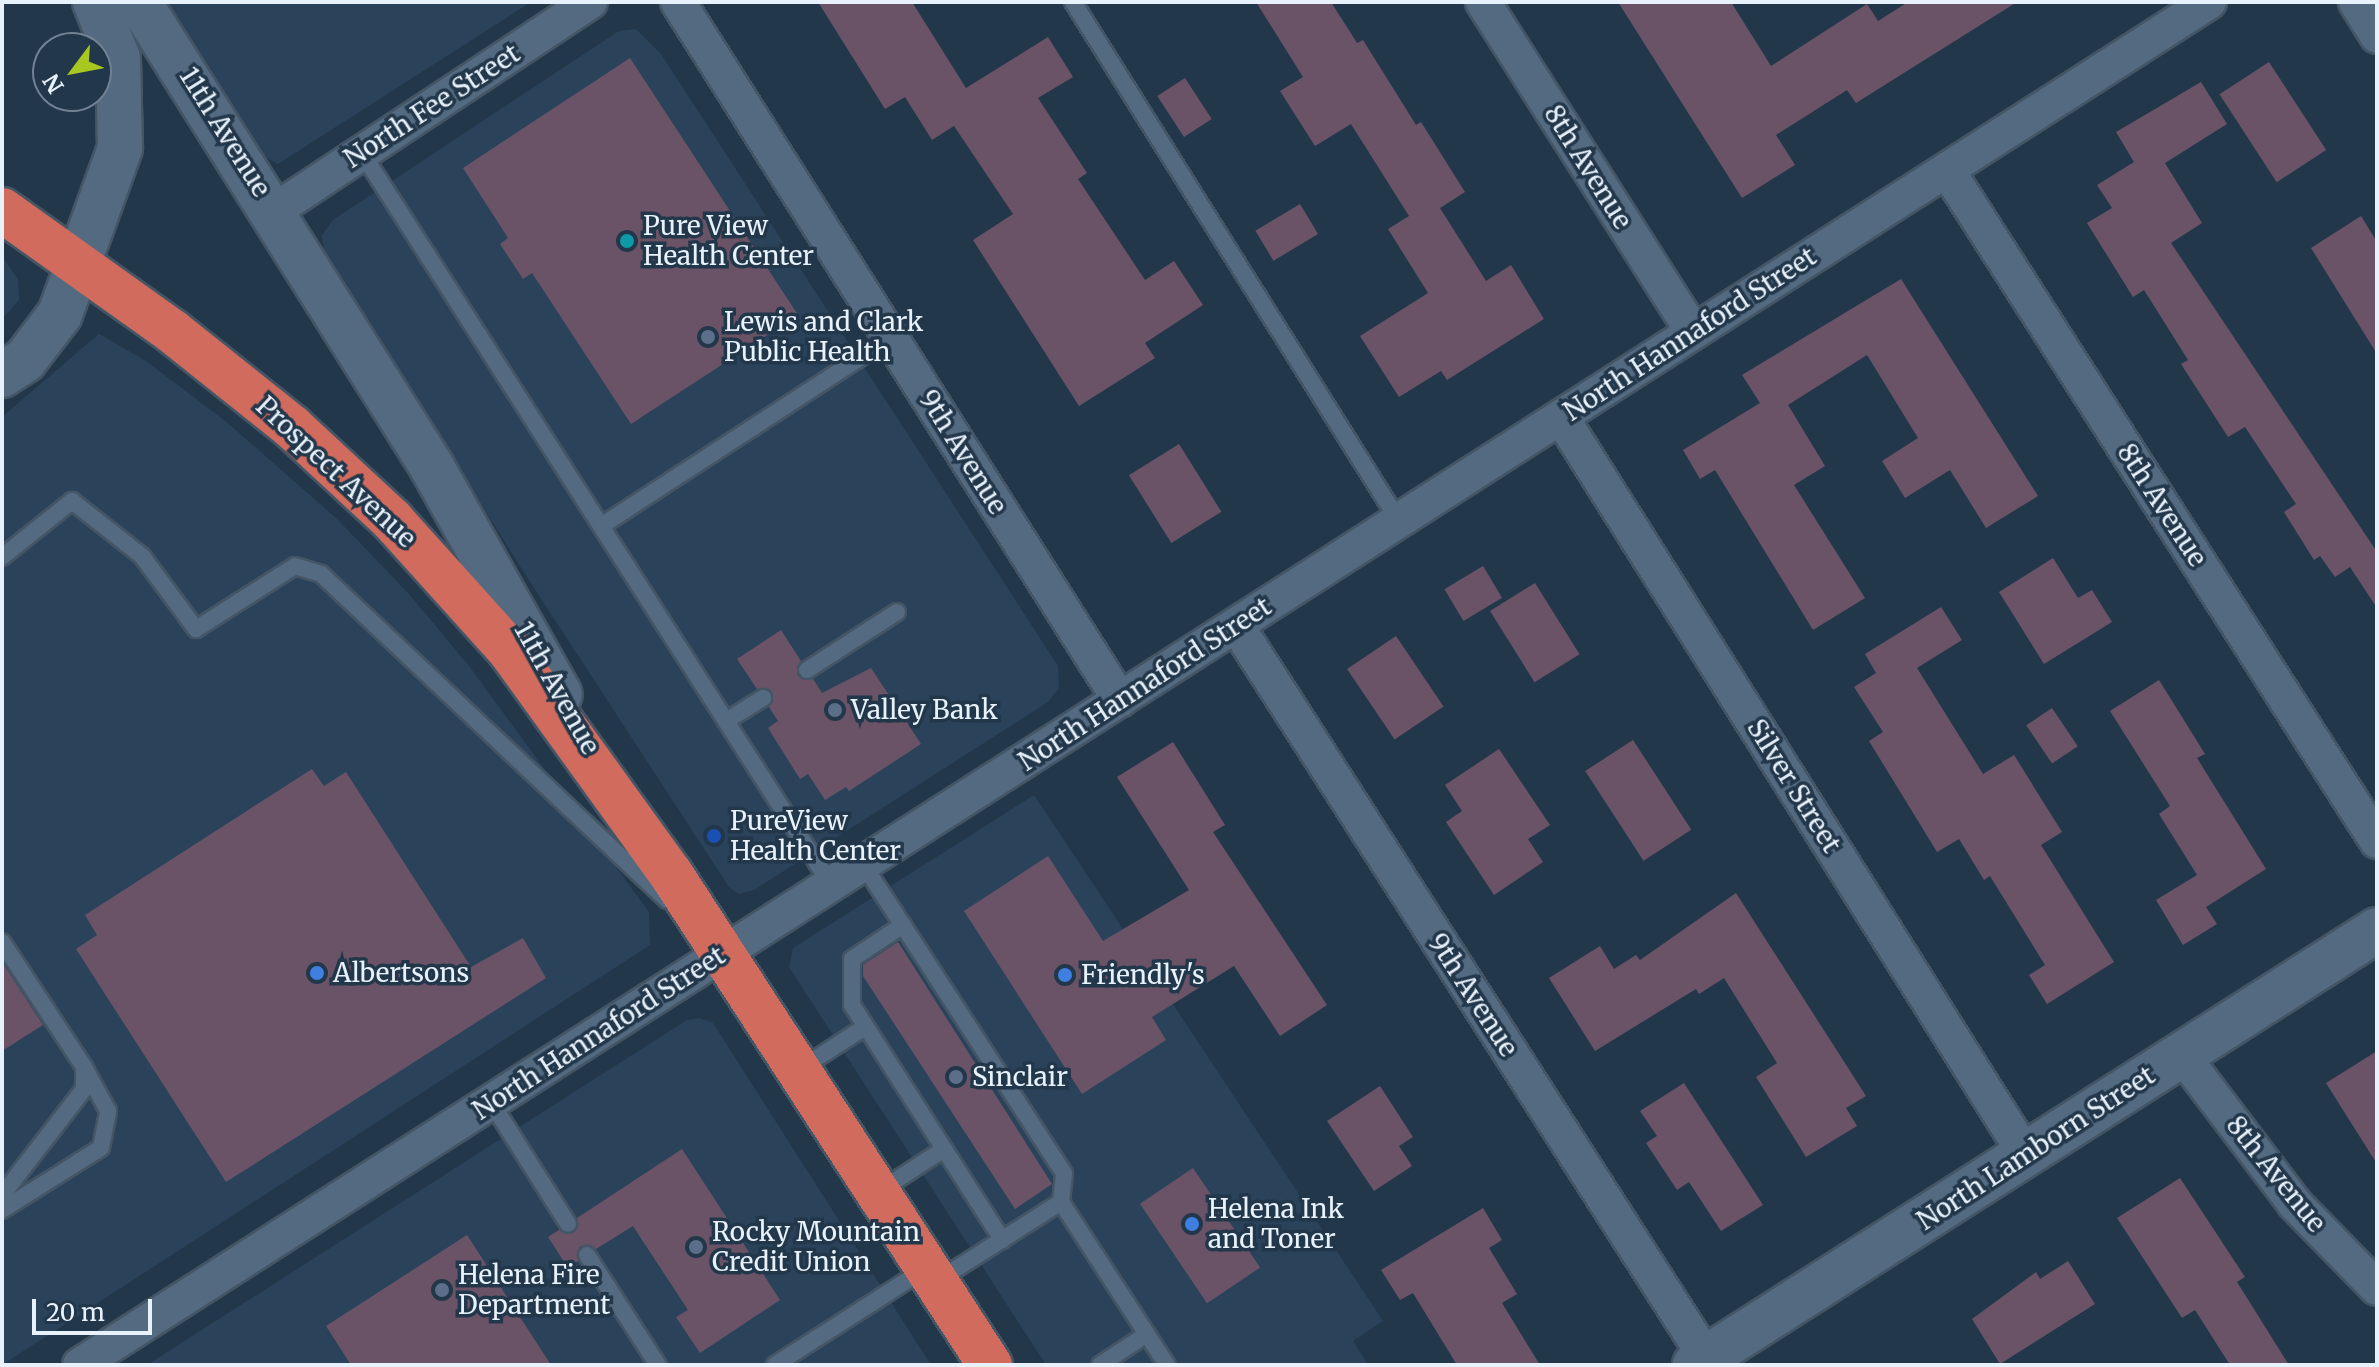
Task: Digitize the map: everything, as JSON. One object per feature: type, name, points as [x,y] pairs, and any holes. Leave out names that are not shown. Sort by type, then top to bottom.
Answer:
[{"type":"highway","name":"Prospect Avenue","points":[[2,210],[80,265],[272,411],[392,520],[510,651],[614,791]]},
{"type":"highway","name":"11th Avenue","points":[[614,791],[724,953],[990,1365]]},
{"type":"main road","points":[[2,375],[25,360],[60,314],[120,148],[118,58],[95,2]]},
{"type":"main road","name":"11th Avenue","points":[[139,2],[274,211],[432,467],[614,791]]},
{"type":"main road","name":"North Lamborn Street","points":[[1704,1363],[2377,930]]},
{"type":"street","name":"North Fee Street","points":[[274,211],[590,2]]},
{"type":"street","name":"9th Avenue","points":[[678,2],[1120,700]]},
{"type":"street","name":"8th Avenue","points":[[1483,2],[1693,332]]},
{"type":"street","name":"North Hannaford Street","points":[[80,1365],[2209,2]]},
{"type":"street","points":[[2356,2],[2377,36]]},
{"type":"street","name":"8th Avenue","points":[[1947,170],[2377,841]]},
{"type":"street","name":"Silver Street","points":[[1561,417],[2026,1155]]},
{"type":"street","name":"9th Avenue","points":[[1236,625],[1704,1363]]},
{"type":"street","name":"8th Avenue","points":[[2182,1055],[2295,1204],[2377,1288]]},
{"type":"lane","points":[[1073,2],[1399,521]]},
{"type":"lane","points":[[362,153],[831,885]]},
{"type":"lane","points":[[601,526],[891,338]]},
{"type":"lane","points":[[2,557],[72,501],[142,556],[196,629],[295,566],[321,574],[724,953]]},
{"type":"lane","points":[[807,670],[897,612]]},
{"type":"lane","points":[[726,721],[763,698]]},
{"type":"lane","points":[[863,864],[1064,1174],[1061,1202],[1167,1365]]},
{"type":"lane","points":[[903,925],[852,959],[852,1005],[1002,1240]]},
{"type":"lane","points":[[2,942],[84,1067],[108,1111],[101,1148],[2,1210]]},
{"type":"lane","points":[[799,1070],[865,1027]]},
{"type":"lane","points":[[2,1195],[84,1089],[84,1067]]},
{"type":"lane","points":[[491,1102],[568,1224]]},
{"type":"lane","points":[[877,1192],[944,1149]]},
{"type":"lane","points":[[775,1365],[931,1275],[1002,1240],[1061,1202]]},
{"type":"lane","points":[[587,1255],[658,1365]]},
{"type":"lane","points":[[1100,1365],[1147,1334]]},
{"type":"shaded area","points":[[163,2],[531,2],[278,164],[257,153]]},
{"type":"shaded area","points":[[636,29],[661,54],[1058,666],[1059,688],[1048,702],[754,890],[739,894],[729,887],[523,571],[324,251],[322,235],[333,220],[619,31]]},
{"type":"shaded area","points":[[2,257],[18,279],[19,300],[2,319]]},
{"type":"shaded area","points":[[99,334],[146,361],[229,424],[337,519],[409,594],[469,666],[649,912],[650,945],[2,1365],[2,417]]},
{"type":"shaded area","points":[[1034,795],[1383,1321],[1353,1341],[1368,1365],[1046,1365],[789,967],[793,948]]},
{"type":"shaded area","points":[[700,1018],[713,1023],[931,1365],[147,1365],[687,1020]]},
{"type":"building","points":[[818,2],[912,2],[966,88],[1048,37],[1073,77],[1038,98],[1087,173],[1078,179],[1145,280],[1174,261],[1203,305],[1145,343],[1155,358],[1079,406],[973,240],[1013,214],[954,126],[932,140],[905,97],[885,109]]},
{"type":"building","points":[[1256,2],[1331,2],[1357,43],[1363,40],[1416,125],[1421,122],[1465,192],[1440,208],[1486,281],[1511,265],[1544,319],[1447,380],[1441,371],[1399,397],[1360,336],[1428,293],[1388,229],[1409,216],[1351,124],[1315,146],[1280,91],[1303,77]]},
{"type":"building","points":[[1618,2],[1731,2],[1771,66],[1867,4],[1878,21],[1908,2],[2017,2],[1856,103],[1847,90],[1776,135],[1795,165],[1742,198]]},
{"type":"building","name":"Pure View Health Center","points":[[630,58],[798,315],[631,424],[532,273],[523,279],[500,244],[508,238],[463,168]]},
{"type":"building","points":[[2269,62],[2326,150],[2277,182],[2220,94]]},
{"type":"building","points":[[1185,78],[1212,119],[1184,137],[1157,96]]},
{"type":"building","points":[[2201,82],[2227,124],[2165,163],[2202,223],[2171,243],[2377,552],[2377,608],[2350,567],[2335,577],[2320,556],[2314,560],[2284,512],[2296,504],[2245,427],[2228,437],[2181,364],[2188,360],[2144,290],[2133,297],[2087,223],[2112,208],[2097,185],[2134,162],[2116,132]]},
{"type":"building","points":[[1300,204],[1318,234],[1273,261],[1255,231]]},
{"type":"building","points":[[2361,216],[2377,242],[2377,354],[2311,248]]},
{"type":"building","points":[[1901,279],[2038,496],[1986,528],[1950,470],[1905,498],[1882,461],[1918,438],[1867,355],[1788,405],[1825,466],[1794,485],[1865,598],[1813,630],[1715,470],[1700,479],[1683,450],[1760,403],[1742,375]]},
{"type":"building","points":[[1179,444],[1221,512],[1171,543],[1129,475]]},
{"type":"building","points":[[2053,558],[2078,598],[2092,590],[2112,622],[2044,664],[1999,592]]},
{"type":"building","points":[[1483,566],[1502,598],[1463,621],[1444,589]]},
{"type":"building","points":[[1535,583],[1580,654],[1535,682],[1490,611]]},
{"type":"building","points":[[1941,607],[1962,640],[1917,668],[1983,774],[2014,755],[2062,832],[2041,845],[2114,962],[2047,1004],[2029,975],[2045,965],[1990,876],[1984,880],[1959,839],[1937,852],[1869,741],[1883,732],[1854,687],[1876,673],[1865,654]]},
{"type":"building","name":"Valley Bank","points":[[781,630],[801,661],[797,675],[813,679],[822,693],[871,668],[921,744],[849,791],[846,787],[825,800],[808,774],[800,779],[768,728],[778,721],[769,707],[772,692],[757,689],[737,659]]},
{"type":"building","points":[[1396,636],[1444,706],[1395,739],[1347,669]]},
{"type":"building","points":[[2159,680],[2205,754],[2197,758],[2266,869],[2206,907],[2217,924],[2183,945],[2156,900],[2197,875],[2159,814],[2170,806],[2110,711]]},
{"type":"building","points":[[2052,708],[2078,746],[2052,763],[2026,725]]},
{"type":"building","points":[[1633,740],[1691,830],[1643,861],[1585,771]]},
{"type":"building","points":[[1173,742],[1225,825],[1213,832],[1327,1005],[1280,1036],[1234,966],[1152,1017],[1166,1040],[1082,1094],[964,911],[1048,856],[1103,941],[1189,890],[1117,777]]},
{"type":"building","points":[[1499,749],[1550,825],[1528,839],[1543,862],[1494,895],[1446,822],[1462,811],[1445,785]]},
{"type":"building","name":"Albertsons","points":[[312,769],[324,786],[346,772],[471,967],[523,938],[546,978],[226,1182],[76,949],[97,935],[85,915]]},
{"type":"building","points":[[1736,893],[1866,1096],[1846,1108],[1857,1126],[1806,1157],[1756,1077],[1777,1063],[1724,978],[1699,994],[1696,989],[1595,1051],[1549,978],[1600,946],[1614,969],[1636,955],[1640,960]]},
{"type":"building","name":"Sinclair","points":[[898,942],[1052,1184],[1015,1209],[863,976],[863,965]]},
{"type":"building","points":[[2,962],[43,1025],[2,1051]]},
{"type":"building","points":[[2377,1051],[2377,1164],[2326,1083]]},
{"type":"building","points":[[1684,1083],[1763,1205],[1721,1231],[1689,1182],[1677,1190],[1646,1143],[1657,1136],[1640,1111]]},
{"type":"building","points":[[1380,1086],[1413,1137],[1399,1146],[1412,1166],[1374,1191],[1327,1121]]},
{"type":"building","name":"Rocky Mountain Credit Union","points":[[682,1149],[780,1300],[700,1353],[676,1317],[688,1310],[633,1226],[596,1249],[580,1246],[578,1261],[568,1268],[548,1237],[559,1230],[574,1233],[577,1218]]},
{"type":"building","name":"Helena Ink and Toner","points":[[1193,1168],[1260,1267],[1207,1303],[1140,1204]]},
{"type":"building","points":[[2180,1178],[2245,1277],[2237,1282],[2289,1365],[2230,1365],[2195,1310],[2182,1318],[2117,1218]]},
{"type":"building","points":[[1483,1208],[1502,1240],[1489,1248],[1517,1294],[1502,1303],[1540,1365],[1457,1365],[1413,1293],[1400,1300],[1381,1270]]},
{"type":"building","name":"Helena Fire Department","points":[[467,1235],[551,1365],[351,1365],[326,1326]]},
{"type":"building","points":[[2068,1261],[2095,1304],[2000,1364],[1972,1319],[2036,1272],[2040,1279]]},
{"type":"place","name":"Pure View Health Center","points":[[627,241]]},
{"type":"place","name":"Lewis and Clark Public Health","points":[[708,337]]},
{"type":"place","name":"Valley Bank","points":[[835,710]]},
{"type":"place","name":"PureView Health Center","points":[[714,836]]},
{"type":"place","name":"Albertsons","points":[[317,973]]},
{"type":"place","name":"Friendly's","points":[[1065,975]]},
{"type":"place","name":"Sinclair","points":[[956,1077]]},
{"type":"place","name":"Helena Ink and Toner","points":[[1192,1224]]},
{"type":"place","name":"Rocky Mountain Credit Union","points":[[696,1247]]},
{"type":"place","name":"Helena Fire Department","points":[[442,1290]]}]
